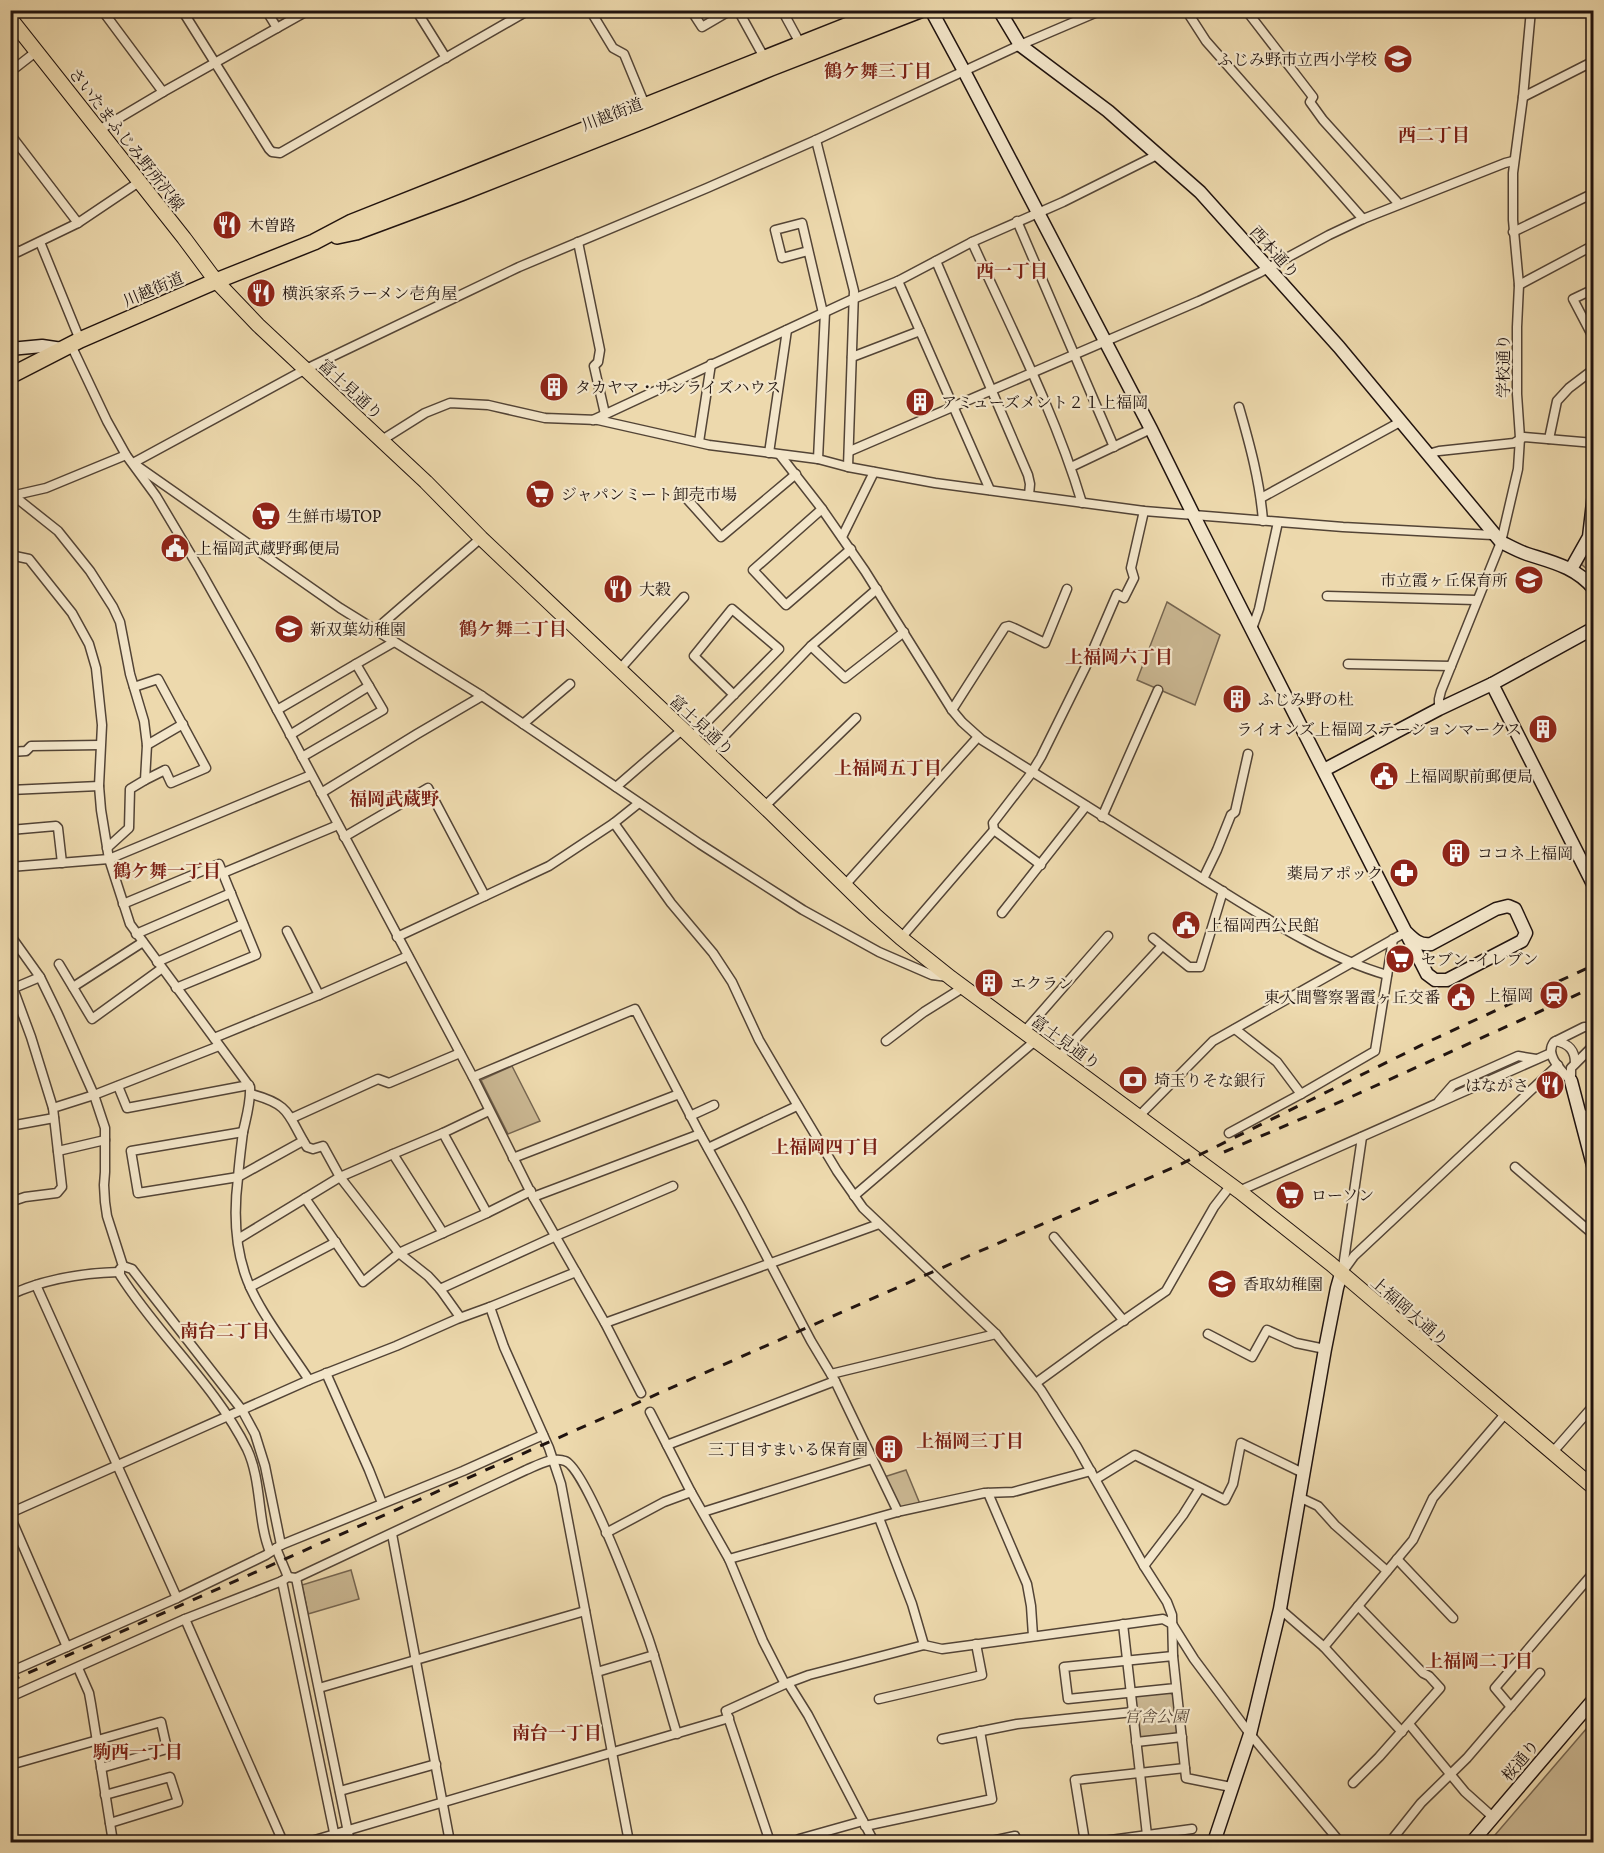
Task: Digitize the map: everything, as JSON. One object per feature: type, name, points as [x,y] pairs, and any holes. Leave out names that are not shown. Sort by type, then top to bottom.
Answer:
[{"type":"highway","name":"川越街道","points":[[10,376],[71,344],[216,281],[314,242],[352,222],[886,10]]},
{"type":"highway","name":"川越街道","points":[[314,242],[356,232],[440,200],[920,10]]},
{"type":"main road","name":"さいたまふじみ野所沢線","points":[[10,18],[216,281]]},
{"type":"main road","name":"富士見通り","points":[[216,281],[258,325],[382,440],[481,538],[901,938],[951,978],[1198,1160]]},
{"type":"main road","name":"上福岡大通り","points":[[1198,1160],[1341,1274],[1593,1488]]},
{"type":"street","points":[[102,10],[163,92]]},
{"type":"street","points":[[182,10],[269,148],[276,153],[280,153],[529,10]]},
{"type":"street","points":[[266,10],[277,28]]},
{"type":"street","points":[[99,130],[309,10]]},
{"type":"street","points":[[416,10],[446,58]]},
{"type":"street","points":[[590,10],[613,48],[624,54],[645,105]]},
{"type":"street","points":[[692,10],[702,27],[730,10]]},
{"type":"street","points":[[738,10],[765,59]]},
{"type":"street","points":[[782,10],[801,45]]},
{"type":"street","points":[[931,10],[1151,429],[1427,974],[1435,980],[1447,980],[1522,941],[1526,933],[1525,928],[1515,909],[1508,906],[1496,909],[1431,944],[1424,952],[1423,965]]},
{"type":"street","name":"西本通り","points":[[999,10],[1020,45],[1108,111],[1200,192],[1338,347],[1497,538]]},
{"type":"street","points":[[133,463],[306,369],[519,267],[816,140],[1020,45],[1102,10]]},
{"type":"street","points":[[1186,10],[1206,41],[1363,219]]},
{"type":"street","points":[[1246,10],[1313,97],[1310,102],[1323,120],[1399,204]]},
{"type":"street","name":"学校通り","points":[[1439,709],[1441,691],[1476,600],[1518,469],[1520,438],[1517,394],[1519,285],[1513,232],[1513,162],[1523,97],[1531,10]]},
{"type":"street","points":[[10,72],[37,51]]},
{"type":"street","points":[[1523,97],[1593,61]]},
{"type":"street","points":[[10,134],[78,223]]},
{"type":"street","points":[[816,140],[854,291],[848,467]]},
{"type":"street","points":[[593,420],[853,299],[898,281],[972,242],[1074,197],[1157,155]]},
{"type":"street","points":[[850,451],[1208,298],[1363,219],[1505,163],[1513,162]]},
{"type":"street","points":[[10,245],[18,252],[40,243],[78,223],[139,182]]},
{"type":"street","points":[[1513,232],[1593,194]]},
{"type":"street","points":[[1017,221],[1114,447]]},
{"type":"street","points":[[808,251],[782,258],[775,230],[802,223],[824,313],[818,459]]},
{"type":"street","points":[[578,242],[600,350],[598,362],[594,366],[605,414]]},
{"type":"street","points":[[972,242],[1032,374],[1071,467],[1082,503]]},
{"type":"street","points":[[40,243],[71,344],[107,421],[126,455],[156,496],[200,570],[277,710],[473,1077],[532,1194],[605,1323],[641,1393]]},
{"type":"street","points":[[1519,285],[1593,245]]},
{"type":"street","points":[[936,261],[1028,475],[1029,495]]},
{"type":"street","points":[[898,281],[990,490]]},
{"type":"street","points":[[1593,289],[1573,299],[1593,339]]},
{"type":"street","points":[[769,453],[787,330]]},
{"type":"street","points":[[852,357],[920,331]]},
{"type":"street","points":[[10,349],[71,344]]},
{"type":"street","points":[[699,442],[711,364]]},
{"type":"street","points":[[1549,439],[1557,401],[1593,369]]},
{"type":"street","points":[[382,440],[425,413],[450,403],[488,405],[545,418],[621,424],[699,442],[818,459],[874,472],[1082,503],[1194,516],[1490,535],[1527,554],[1571,568],[1593,589]]},
{"type":"street","points":[[1239,407],[1253,455],[1263,521]]},
{"type":"street","points":[[1261,498],[1400,422]]},
{"type":"street","points":[[1071,467],[1151,429]]},
{"type":"street","points":[[1428,454],[1514,443],[1524,437],[1593,443]]},
{"type":"street","points":[[12,496],[46,488],[126,455]]},
{"type":"street","points":[[780,455],[851,549],[952,710],[978,737],[1102,817],[1304,939],[1352,963],[1387,975]]},
{"type":"street","points":[[133,463],[330,601],[482,696],[639,803],[803,910],[879,952],[933,975],[951,978]]},
{"type":"street","points":[[842,537],[874,472]]},
{"type":"street","points":[[687,499],[721,537],[796,474]]},
{"type":"street","points":[[1571,568],[1589,537],[1593,494]]},
{"type":"street","points":[[12,496],[58,531],[90,571],[113,607],[120,622],[144,721],[147,745],[145,780]]},
{"type":"street","points":[[822,509],[753,570],[786,605],[851,549]]},
{"type":"street","points":[[1041,865],[994,830],[993,823],[1032,772],[1086,666],[1117,594],[1124,598],[1134,578],[1131,568],[1144,511]]},
{"type":"street","points":[[1252,628],[1259,609],[1278,522]]},
{"type":"street","points":[[375,630],[481,538]]},
{"type":"street","points":[[10,555],[29,559],[72,613],[89,644],[96,668],[102,725],[100,810],[109,859],[130,924],[250,1090],[276,1102],[292,1118],[307,1147],[313,1149],[323,1146],[340,1177],[399,1253],[428,1276],[460,1317]]},
{"type":"street","points":[[708,753],[811,646],[876,589]]},
{"type":"street","points":[[952,710],[1005,627],[1014,628],[1045,643],[1067,589]]},
{"type":"street","points":[[1327,596],[1476,600]]},
{"type":"street","points":[[620,669],[684,597]]},
{"type":"street","points":[[616,787],[734,695],[779,649],[732,609],[694,656],[734,695]]},
{"type":"street","points":[[1324,770],[1439,709],[1492,684],[1593,628]]},
{"type":"street","points":[[811,646],[845,678],[904,632]]},
{"type":"street","points":[[277,710],[394,642]]},
{"type":"street","points":[[302,758],[383,710],[356,664]]},
{"type":"street","points":[[1348,664],[1451,666]]},
{"type":"street","points":[[107,848],[129,828],[130,789],[165,770],[171,783],[206,768],[158,679],[134,687]]},
{"type":"street","points":[[523,724],[570,684]]},
{"type":"street","points":[[1492,684],[1593,886]]},
{"type":"street","points":[[290,735],[369,686]]},
{"type":"street","points":[[1102,817],[1158,690]]},
{"type":"street","points":[[321,793],[482,696]]},
{"type":"street","points":[[765,807],[856,718]]},
{"type":"street","points":[[147,745],[183,724]]},
{"type":"street","points":[[845,885],[978,737]]},
{"type":"street","points":[[10,752],[26,752],[31,746],[100,745]]},
{"type":"street","points":[[1203,879],[1234,812],[1248,754]]},
{"type":"street","points":[[10,867],[109,859],[311,775]]},
{"type":"street","points":[[10,790],[99,786]]},
{"type":"street","points":[[344,837],[429,788],[485,896]]},
{"type":"street","points":[[397,937],[549,866],[614,823],[639,803]]},
{"type":"street","points":[[1002,913],[1086,807]]},
{"type":"street","points":[[614,823],[671,903],[713,953],[732,982],[759,1040],[837,1171],[863,1209],[996,1334],[1036,1383],[1094,1475],[1144,1566],[1167,1602],[1172,1615],[1173,1656],[1186,1778],[1231,1787]]},
{"type":"street","points":[[223,873],[338,825]]},
{"type":"street","points":[[10,830],[56,826],[62,863]]},
{"type":"street","points":[[901,938],[994,830]]},
{"type":"street","points":[[123,904],[219,864],[256,955],[176,988]]},
{"type":"street","points":[[1154,938],[1189,968],[1200,967],[1223,891]]},
{"type":"street","points":[[136,934],[231,893]]},
{"type":"street","points":[[59,964],[92,1019],[159,965],[243,924]]},
{"type":"street","points":[[286,931],[319,995]]},
{"type":"street","points":[[1138,1117],[1214,1041],[1406,932]]},
{"type":"street","points":[[1406,932],[1418,942],[1431,944]]},
{"type":"street","points":[[10,935],[40,977],[94,1095],[105,1128],[104,1185],[107,1216],[121,1269],[160,1330],[228,1416],[248,1451],[275,1549],[289,1579],[319,1688],[350,1842]]},
{"type":"street","points":[[854,1196],[1030,1037],[1108,936]]},
{"type":"street","points":[[1229,1133],[1375,1051],[1394,939]]},
{"type":"street","points":[[73,987],[143,942]]},
{"type":"street","points":[[1059,1057],[1162,946]]},
{"type":"street","points":[[214,1038],[408,956]]},
{"type":"street","points":[[10,1202],[25,1197],[57,1193],[62,1187],[53,1108],[31,1037],[12,987],[40,977]]},
{"type":"street","points":[[885,1041],[924,1012],[964,987]]},
{"type":"street","points":[[473,1077],[635,1009],[690,1116],[833,1378],[898,1512]]},
{"type":"street","points":[[1572,1071],[1559,1066],[1551,1053],[1551,1046],[1556,1041],[1584,1028],[1588,1027],[1593,1032]]},
{"type":"street","points":[[1235,1029],[1277,1062],[1301,1094]]},
{"type":"street","points":[[1556,1041],[1563,1042],[1571,1048],[1575,1056],[1572,1071],[1593,1169]]},
{"type":"street","points":[[1572,1071],[1593,1044]]},
{"type":"street","points":[[53,1108],[94,1095],[219,1046]]},
{"type":"street","points":[[292,1118],[378,1079],[389,1083],[460,1053]]},
{"type":"street","points":[[1036,1383],[1167,1291],[1214,1207],[1235,1188],[1362,1137],[1551,1053]]},
{"type":"street","points":[[1341,1274],[1354,1256],[1559,1066]]},
{"type":"street","points":[[118,1086],[127,1108],[250,1090]]},
{"type":"street","points":[[250,1090],[238,1178],[238,1239],[244,1273],[250,1287],[309,1380]]},
{"type":"street","points":[[513,1158],[679,1094]]},
{"type":"street","points":[[690,1116],[714,1105]]},
{"type":"street","points":[[708,1148],[798,1106]]},
{"type":"street","points":[[238,1239],[340,1177],[489,1111]]},
{"type":"street","points":[[1580,1116],[1593,1113]]},
{"type":"street","points":[[10,1126],[54,1118]]},
{"type":"street","points":[[243,1132],[131,1151],[138,1193],[238,1178],[303,1141]]},
{"type":"street","points":[[443,1133],[487,1213]]},
{"type":"street","points":[[305,1198],[363,1282],[399,1253],[487,1213],[532,1194],[700,1134]]},
{"type":"street","points":[[1214,1842],[1250,1734],[1280,1609],[1325,1349],[1341,1274],[1362,1137]]},
{"type":"street","points":[[58,1150],[105,1140]]},
{"type":"street","points":[[393,1154],[443,1233]]},
{"type":"street","points":[[1515,1167],[1593,1235]]},
{"type":"street","points":[[440,1290],[556,1236],[673,1186]]},
{"type":"street","points":[[605,1323],[879,1224]]},
{"type":"street","points":[[1054,1237],[1124,1321]]},
{"type":"street","points":[[250,1287],[336,1242]]},
{"type":"street","points":[[10,1295],[36,1285],[73,1277],[132,1269],[242,1410],[255,1434],[266,1466],[275,1549]]},
{"type":"street","points":[[67,1647],[10,1514],[309,1380],[576,1272]]},
{"type":"street","points":[[36,1285],[177,1598]]},
{"type":"street","points":[[490,1307],[504,1347],[554,1461],[562,1492],[629,1842]]},
{"type":"street","points":[[1208,1334],[1252,1357],[1267,1330],[1296,1343],[1325,1349]]},
{"type":"street","points":[[667,1446],[833,1378],[996,1334]]},
{"type":"street","points":[[326,1373],[382,1503]]},
{"type":"street","points":[[1552,1453],[1593,1405]]},
{"type":"street","points":[[650,1412],[729,1559],[763,1641],[786,1684],[808,1715],[874,1842]]},
{"type":"street","points":[[1324,1647],[1413,1539],[1433,1498],[1505,1414]]},
{"type":"street","points":[[10,1672],[177,1598],[275,1549],[463,1471],[543,1435]]},
{"type":"street","points":[[729,1559],[898,1512],[988,1493],[1013,1492],[1094,1475],[1135,1455],[1225,1500],[1233,1484],[1241,1443],[1303,1473]]},
{"type":"street","points":[[703,1512],[872,1459]]},
{"type":"street","points":[[10,1697],[185,1619],[289,1579],[392,1534],[526,1470],[545,1462],[567,1461],[575,1469],[590,1497],[631,1593],[654,1655],[677,1734]]},
{"type":"street","points":[[1144,1566],[1183,1515],[1200,1488]]},
{"type":"street","points":[[606,1533],[664,1502],[691,1492]]},
{"type":"street","points":[[988,1493],[1027,1584],[1033,1636]]},
{"type":"street","points":[[1299,1497],[1318,1506],[1335,1525],[1387,1571]]},
{"type":"street","points":[[879,1518],[912,1604],[924,1645]]},
{"type":"street","points":[[392,1534],[450,1842]]},
{"type":"street","points":[[1397,1559],[1453,1618]]},
{"type":"street","points":[[1511,1707],[1495,1688],[1593,1572]]},
{"type":"street","points":[[289,1579],[335,1839]]},
{"type":"street","points":[[1353,1784],[1440,1688],[1429,1676],[1422,1673],[1358,1606]]},
{"type":"street","points":[[1280,1609],[1324,1647],[1402,1732]]},
{"type":"street","points":[[319,1688],[585,1611]]},
{"type":"street","points":[[185,1619],[283,1842]]},
{"type":"street","points":[[770,1842],[726,1711],[786,1684],[862,1660],[924,1645],[942,1649],[1163,1619],[1172,1624],[1212,1684],[1250,1734],[1340,1842]]},
{"type":"street","points":[[1123,1624],[1147,1836]]},
{"type":"street","points":[[879,1699],[982,1675],[976,1644]]},
{"type":"street","points":[[597,1672],[654,1655]]},
{"type":"street","points":[[1173,1656],[1064,1667],[1068,1699],[1176,1688]]},
{"type":"street","points":[[78,1668],[89,1693],[113,1842]]},
{"type":"street","points":[[1390,1842],[1421,1803],[1451,1775],[1540,1673]]},
{"type":"street","name":"桜通り","points":[[1472,1842],[1593,1699]]},
{"type":"street","points":[[942,1739],[1017,1724],[1132,1712]]},
{"type":"street","points":[[308,1842],[335,1839],[348,1831],[729,1718]]},
{"type":"street","points":[[10,1765],[161,1722],[167,1749],[101,1768]]},
{"type":"street","points":[[1408,1724],[1464,1792],[1494,1818]]},
{"type":"street","points":[[798,1842],[799,1839],[864,1823],[992,1799],[980,1731]]},
{"type":"street","points":[[1136,1742],[1182,1737]]},
{"type":"street","points":[[340,1791],[436,1764]]},
{"type":"street","points":[[1085,1842],[1075,1780],[1185,1768]]},
{"type":"street","points":[[105,1796],[170,1776],[178,1802],[110,1823]]},
{"type":"street","points":[[1096,1842],[1192,1829]]},
{"type":"street","points":[[987,1842],[1015,1836],[1017,1842]]},
{"type":"green space","points":[[271,11],[299,11],[280,21]]},
{"type":"green space","points":[[1593,541],[1593,574],[1581,564]]},
{"type":"green space","points":[[1167,602],[1220,635],[1195,705],[1137,680]]},
{"type":"green space","points":[[11,833],[14,833],[16,863],[11,864]]},
{"type":"green space","points":[[512,1066],[540,1121],[508,1134],[481,1080]]},
{"type":"green space","points":[[906,1470],[920,1504],[900,1508],[884,1477]]},
{"type":"green space","points":[[351,1570],[359,1599],[308,1614],[302,1585]]},
{"type":"green space","name":"官舎公園","points":[[1170,1692],[1173,1695],[1178,1734],[1139,1737],[1135,1699],[1138,1695]]},
{"type":"green space","points":[[1593,1721],[1593,1842],[1489,1842]]},
{"type":"railway","points":[[10,1681],[964,1258],[1177,1166],[1432,1040],[1594,965]]},
{"type":"railway","points":[[1224,1152],[1594,987]]},
{"type":"place","name":"ふじみ野市立西小学校","points":[[1398,59]]},
{"type":"place","name":"木曽路","points":[[227,225]]},
{"type":"place","name":"横浜家系ラーメン壱角屋","points":[[261,293]]},
{"type":"place","name":"タカヤマ・サンライズハウス","points":[[554,387]]},
{"type":"place","name":"アミューズメント２１上福岡","points":[[920,402]]},
{"type":"place","name":"ジャパンミート卸売市場","points":[[540,494]]},
{"type":"place","name":"生鮮市場TOP","points":[[266,516]]},
{"type":"place","name":"上福岡武蔵野郵便局","points":[[175,548]]},
{"type":"place","name":"市立霞ヶ丘保育所","points":[[1529,580]]},
{"type":"place","name":"大穀","points":[[618,589]]},
{"type":"place","name":"新双葉幼稚園","points":[[289,629]]},
{"type":"place","name":"ふじみ野の杜","points":[[1237,699]]},
{"type":"place","name":"ライオンズ上福岡ステーションマークス","points":[[1543,729]]},
{"type":"place","name":"上福岡駅前郵便局","points":[[1384,776]]},
{"type":"place","name":"ココネ上福岡","points":[[1456,853]]},
{"type":"place","name":"薬局アポック","points":[[1404,873]]},
{"type":"place","name":"上福岡西公民館","points":[[1186,925]]},
{"type":"place","name":"セブン-イレブン","points":[[1400,959]]},
{"type":"place","name":"エクラン","points":[[989,983]]},
{"type":"place","name":"上福岡","points":[[1554,995]]},
{"type":"place","name":"東入間警察署霞ヶ丘交番","points":[[1461,997]]},
{"type":"place","name":"埼玉りそな銀行","points":[[1133,1080]]},
{"type":"place","name":"はながさ","points":[[1550,1085]]},
{"type":"place","name":"ローソン","points":[[1290,1195]]},
{"type":"place","name":"香取幼稚園","points":[[1222,1284]]},
{"type":"place","name":"三丁目すまいる保育園","points":[[889,1449]]},
{"type":"district","name":"鶴ケ舞三丁目","points":[[878,71]]},
{"type":"district","name":"西二丁目","points":[[1434,135]]},
{"type":"district","name":"西一丁目","points":[[1012,271]]},
{"type":"district","name":"鶴ケ舞二丁目","points":[[513,629]]},
{"type":"district","name":"上福岡六丁目","points":[[1119,657]]},
{"type":"district","name":"上福岡五丁目","points":[[888,768]]},
{"type":"district","name":"福岡武蔵野","points":[[394,799]]},
{"type":"district","name":"鶴ケ舞一丁目","points":[[167,871]]},
{"type":"district","name":"上福岡四丁目","points":[[825,1147]]},
{"type":"district","name":"南台二丁目","points":[[225,1331]]},
{"type":"district","name":"上福岡三丁目","points":[[970,1441]]},
{"type":"district","name":"上福岡二丁目","points":[[1479,1661]]},
{"type":"district","name":"南台一丁目","points":[[557,1733]]},
{"type":"district","name":"駒西一丁目","points":[[138,1752]]}]
